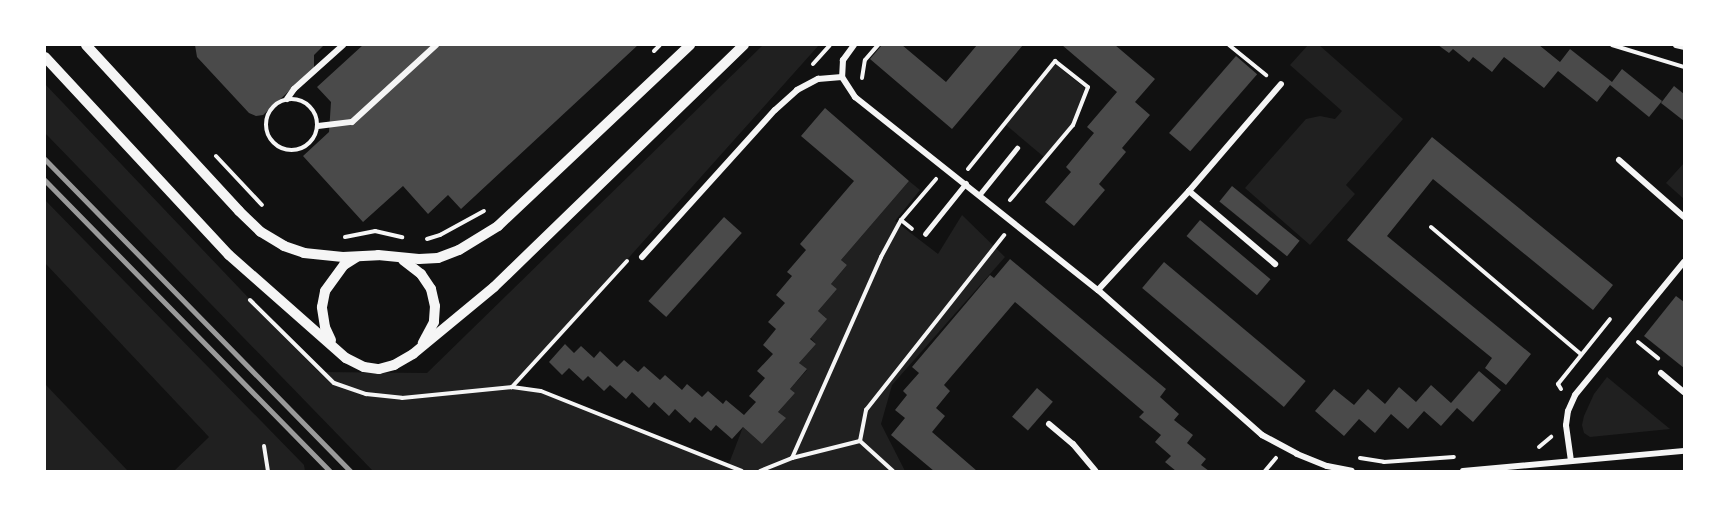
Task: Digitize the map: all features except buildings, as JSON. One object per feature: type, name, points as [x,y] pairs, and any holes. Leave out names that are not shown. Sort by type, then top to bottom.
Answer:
[{"type":"street","points":[[86,45],[239,211],[261,232],[284,246],[304,253],[324,256],[438,258],[459,250],[498,226],[690,45]]},
{"type":"street","points":[[287,99],[294,89],[343,45]]},
{"type":"street","points":[[318,126],[352,122],[436,45]]},
{"type":"street","points":[[45,57],[222,248],[346,358],[364,367],[379,369],[394,365],[414,354],[494,287],[744,45]]},
{"type":"street","points":[[854,45],[843,60],[842,77],[855,97],[1098,290],[1262,435],[1297,454],[1327,466],[1352,471]]},
{"type":"street","points":[[1677,45],[1684,47]]},
{"type":"street","points":[[642,257],[789,97],[818,79],[842,77]]},
{"type":"street","points":[[1098,290],[1190,191],[1281,84]]},
{"type":"street","points":[[1619,160],[1684,217]]},
{"type":"street","points":[[1190,191],[1275,264]]},
{"type":"street","points":[[333,345],[325,327],[322,307],[325,291],[344,265],[359,255]]},
{"type":"street","points":[[394,257],[409,262],[421,274],[431,289],[435,306],[434,322],[428,338],[414,354]]},
{"type":"street","points":[[1571,461],[1566,425],[1568,411],[1575,395],[1684,262]]},
{"type":"street","points":[[1661,373],[1684,392]]},
{"type":"street","points":[[1049,424],[1073,444],[1096,471]]},
{"type":"street","points":[[1463,471],[1684,451]]},
{"type":"lane","points":[[287,99],[303,101],[311,107],[318,118],[318,126],[312,142],[300,150],[288,152],[275,146],[268,135],[266,120],[271,109],[287,99]]},
{"type":"lane","points":[[980,194],[1017,148]]},
{"type":"lane","points":[[925,234],[966,183]]},
{"type":"path","points":[[652,53],[660,45]]},
{"type":"path","points":[[1229,45],[1266,75]]},
{"type":"path","points":[[1612,45],[1684,67]]},
{"type":"path","points":[[208,147],[264,207]]},
{"type":"path","points":[[792,458],[881,257],[901,220],[938,176],[957,194]]},
{"type":"path","points":[[421,241],[440,235],[493,204]]},
{"type":"path","points":[[860,441],[866,410],[1006,232],[998,226]]},
{"type":"path","points":[[1431,228],[1581,354]]},
{"type":"path","points":[[337,237],[375,231],[406,238]]},
{"type":"path","points":[[632,255],[512,387],[541,391],[742,471]]},
{"type":"path","points":[[1563,396],[1558,384],[1610,319]]},
{"type":"path","points":[[1633,338],[1667,365]]},
{"type":"path","points":[[1533,449],[1547,442],[1555,427]]},
{"type":"path","points":[[760,471],[792,458],[860,441]]},
{"type":"path","points":[[860,441],[893,471]]},
{"type":"path","points":[[264,446],[268,471]]},
{"type":"path","points":[[1348,456],[1384,462],[1466,456]]},
{"type":"path","points":[[1265,471],[1276,458]]},
{"type":"shaded area","points":[[763,45],[819,45],[513,387],[541,391],[728,466],[743,427],[762,444],[785,419],[778,412],[795,393],[790,389],[807,370],[799,363],[816,344],[809,336],[826,318],[818,311],[837,289],[831,284],[847,265],[841,260],[909,181],[920,190],[895,221],[938,254],[962,215],[1005,257],[892,385],[881,424],[905,471],[373,471],[45,133],[45,84],[319,372],[427,373]]},
{"type":"shaded area","points":[[1308,45],[1319,45],[1403,119],[1346,185],[1355,194],[1310,245],[1245,188],[1306,119],[1320,116],[1335,119],[1342,111],[1290,65]]},
{"type":"shaded area","points":[[1055,64],[1085,88],[1071,125],[1044,157],[1006,125]]},
{"type":"shaded area","points":[[1684,163],[1684,199],[1666,183]]},
{"type":"shaded area","points":[[45,200],[304,465],[305,471],[174,471],[209,437],[45,263]]},
{"type":"shaded area","points":[[1607,377],[1670,429],[1590,437],[1584,433],[1582,425],[1584,416],[1594,394]]},
{"type":"shaded area","points":[[45,384],[128,471],[45,471]]},
{"type":"railway","points":[[45,159],[351,471]]},
{"type":"railway","points":[[45,180],[330,471]]}]
